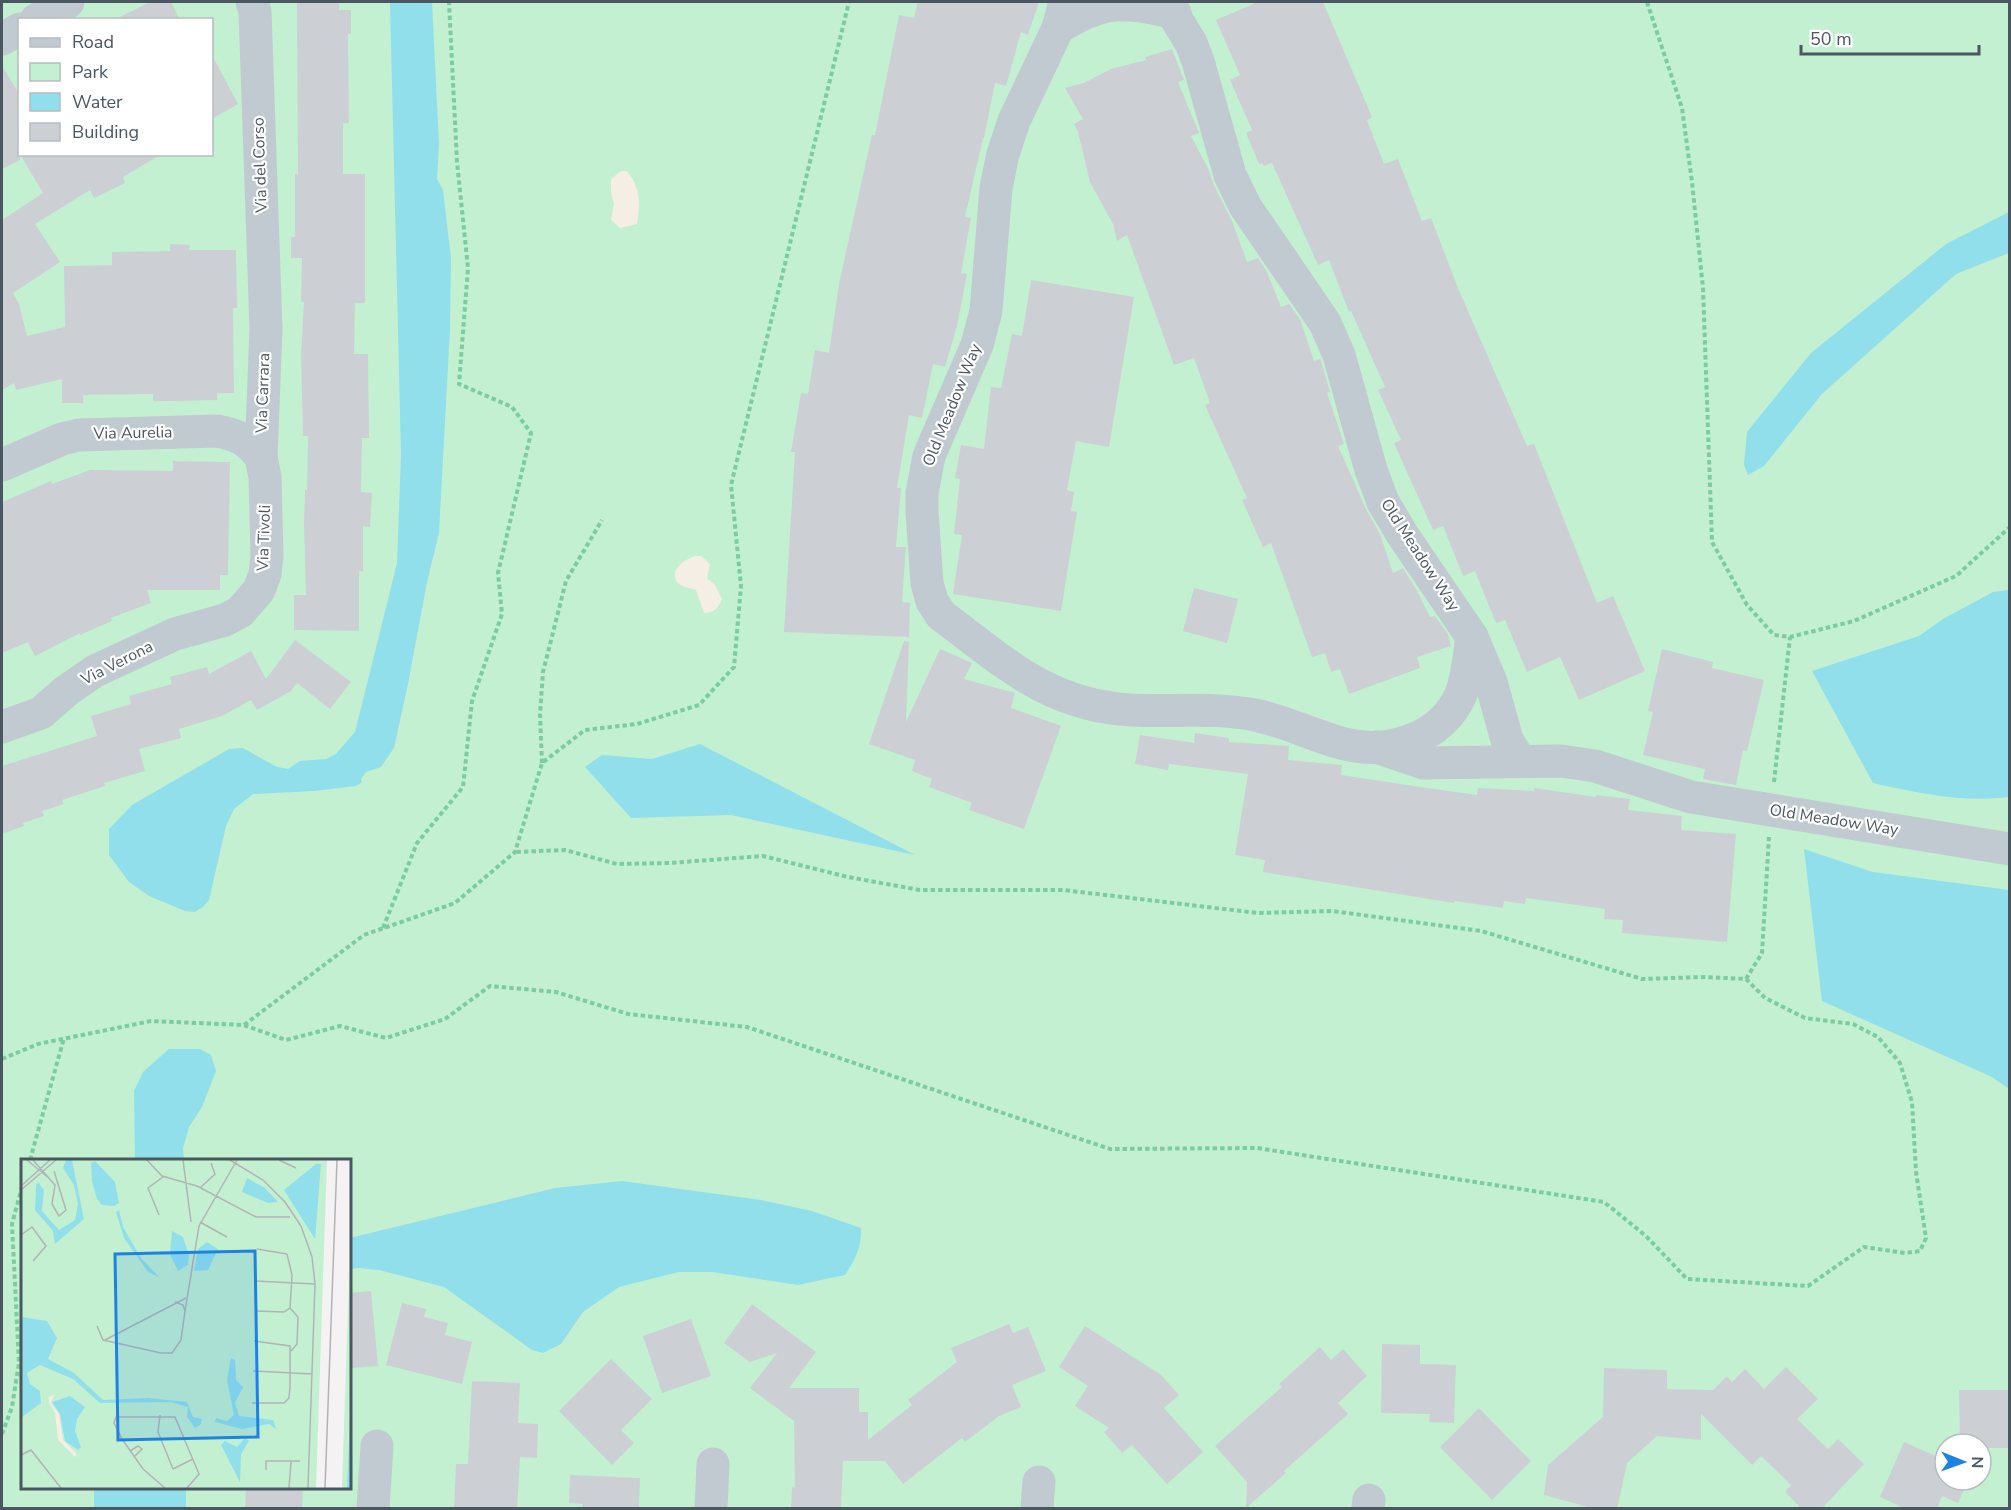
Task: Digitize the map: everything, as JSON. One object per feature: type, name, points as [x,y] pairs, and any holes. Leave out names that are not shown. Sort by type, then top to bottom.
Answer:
[{"type":"street","points":[[40,18],[68,2]]},
{"type":"street","name":"Via del Corso","points":[[252,2],[255,11],[266,329]]},
{"type":"street","name":"Old Meadow Way","points":[[1472,637],[1466,679],[1460,695],[1441,723],[1428,734],[1404,743],[1375,747],[1346,745],[1255,715],[1221,710],[1132,710],[1097,706],[1064,697],[1025,678],[941,615],[932,600],[927,583],[922,512],[925,474],[929,456],[977,345],[983,323],[988,292],[996,188],[1003,154],[1014,121],[1062,15],[1075,14],[1096,5],[1114,2],[1171,7],[1198,60],[1235,186],[1245,206],[1325,323],[1339,355],[1371,470],[1383,502],[1472,637],[1491,682],[1506,740],[1520,761]]},
{"type":"street","points":[[2,39],[18,30]]},
{"type":"street","name":"Via Carrara","points":[[261,457],[266,329]]},
{"type":"street","name":"Via Aurelia","points":[[2,465],[63,439],[79,435],[217,431],[234,434],[249,443],[261,457]]},
{"type":"street","name":"Via Tivoli","points":[[240,612],[259,590],[265,574],[267,556],[265,477],[261,457]]},
{"type":"street","name":"Via Verona","points":[[2,727],[41,713],[66,691],[105,667],[175,634],[225,620],[240,612]]},
{"type":"street","name":"Old Meadow Way","points":[[1375,747],[1424,763],[1561,761],[1595,766],[1691,797],[2010,849]]},
{"type":"street","points":[[373,1509],[377,1446]]},
{"type":"street","points":[[711,1509],[713,1464]]},
{"type":"path","points":[[383,928],[417,843],[464,787],[472,701],[502,614],[498,573],[531,433],[512,407],[459,384],[468,268],[457,162],[449,2]]},
{"type":"path","points":[[542,763],[585,730],[637,724],[699,705],[734,667],[741,586],[731,485],[849,2]]},
{"type":"path","points":[[1647,2],[1682,108],[1692,182],[1703,288],[1712,542],[1747,605],[1774,635],[1791,637],[1854,621],[1956,576],[2010,527]]},
{"type":"path","points":[[244,1025],[364,934],[455,903],[515,852],[542,763],[540,714],[543,672],[566,581],[602,520]]},
{"type":"path","points":[[2,1059],[39,1044],[151,1021],[244,1025],[286,1040],[340,1026],[386,1038],[445,1019],[490,986],[556,992],[628,1014],[747,1027],[1110,1149],[1257,1148],[1604,1202],[1646,1236],[1687,1278],[1808,1286],[1864,1247],[1905,1253],[1920,1251],[1926,1238],[1916,1172],[1912,1102],[1900,1064],[1878,1037],[1853,1024],[1805,1018],[1765,998],[1746,979],[1705,977],[1642,979],[1481,931],[1332,911],[1258,913],[1063,890],[920,890],[848,877],[763,856],[617,864],[565,850],[515,852]]},
{"type":"path","points":[[31,1159],[64,1038]]},
{"type":"path","points":[[2,1434],[12,1407],[19,1363],[12,1224],[21,1191]]},
{"type":"green space","points":[[2,2],[2009,2],[2009,1508],[2,1508]]},
{"type":"sand","points":[[621,171],[626,171],[634,182],[639,210],[637,224],[620,228],[611,220],[614,204],[611,179]]},
{"type":"sand","points":[[695,556],[701,556],[710,564],[707,578],[715,585],[722,599],[710,612],[704,613],[696,590],[681,585],[675,577],[680,565]]},
{"type":"water","points":[[390,2],[432,2],[439,144],[437,179],[443,190],[451,258],[450,329],[439,533],[394,748],[381,767],[366,772],[361,779],[362,782],[356,786],[253,794],[234,809],[226,826],[209,900],[195,912],[185,911],[149,896],[129,882],[109,855],[109,829],[132,805],[229,749],[243,748],[277,767],[288,769],[300,761],[326,759],[336,754],[355,732],[397,563],[401,454]]},
{"type":"water","points":[[2009,212],[2009,253],[1956,274],[1822,394],[1764,466],[1748,475],[1744,465],[1747,432],[1811,353],[1946,244]]},
{"type":"water","points":[[2009,590],[2009,797],[1958,798],[1873,783],[1812,671],[1919,636],[1943,619],[1993,592]]},
{"type":"water","points":[[700,744],[915,855],[731,815],[631,818],[585,767],[602,755],[652,759]]},
{"type":"water","points":[[1804,849],[1873,872],[2009,890],[2009,1089],[1992,1077],[1822,1001]]},
{"type":"water","points":[[169,1049],[200,1049],[211,1055],[216,1071],[202,1107],[189,1127],[183,1148],[184,1159],[135,1159],[134,1091],[143,1072]]},
{"type":"water","points":[[622,1181],[761,1200],[812,1211],[861,1228],[859,1247],[845,1275],[798,1285],[712,1272],[679,1272],[619,1287],[583,1312],[561,1344],[543,1353],[532,1350],[444,1287],[379,1270],[351,1269],[351,1238],[555,1188]]},
{"type":"water","points":[[94,1489],[186,1489],[186,1508],[94,1508]]},
{"type":"building","points":[[150,2],[171,2],[179,18],[118,18]]},
{"type":"building","points":[[297,2],[339,2],[339,10],[351,10],[351,34],[348,34],[349,123],[343,123],[343,174],[365,174],[365,303],[355,303],[354,354],[368,354],[369,438],[362,438],[361,492],[372,493],[370,527],[363,526],[363,571],[359,571],[359,631],[294,630],[294,595],[306,595],[304,524],[308,436],[303,436],[302,258],[291,258],[291,237],[295,237],[295,174],[298,174]]},
{"type":"building","points":[[918,2],[1039,2],[1028,35],[1021,32],[1006,86],[995,83],[965,217],[971,218],[961,273],[967,274],[957,326],[945,367],[933,364],[922,418],[909,415],[897,488],[901,488],[896,547],[906,547],[902,602],[910,603],[909,637],[784,632],[795,452],[791,452],[801,393],[808,394],[815,350],[829,353],[839,284],[872,135],[875,135],[899,15],[914,18]]},
{"type":"building","points":[[1258,2],[1323,2],[1372,117],[1367,120],[1384,164],[1398,159],[1422,221],[1431,218],[1458,288],[1527,446],[1534,444],[1597,603],[1613,596],[1645,671],[1579,700],[1560,657],[1527,672],[1505,620],[1496,623],[1475,571],[1463,576],[1443,526],[1433,530],[1394,443],[1401,440],[1378,390],[1385,387],[1351,311],[1349,312],[1329,260],[1318,265],[1272,163],[1264,166],[1262,163],[1259,164],[1246,133],[1252,130],[1230,80],[1240,75],[1216,20]]},
{"type":"building","points":[[1172,49],[1184,80],[1178,82],[1199,133],[1191,136],[1232,221],[1247,262],[1258,258],[1266,270],[1281,307],[1289,304],[1300,319],[1314,361],[1320,359],[1321,361],[1330,392],[1327,393],[1344,444],[1338,446],[1366,509],[1380,534],[1393,573],[1403,568],[1430,617],[1435,616],[1448,634],[1451,646],[1417,657],[1420,668],[1349,694],[1340,669],[1331,672],[1325,653],[1312,657],[1271,543],[1263,547],[1242,500],[1247,498],[1205,405],[1210,403],[1194,358],[1174,365],[1127,235],[1117,241],[1113,224],[1090,182],[1074,124],[1083,119],[1065,88],[1084,83],[1111,69],[1146,60],[1145,57]]},
{"type":"building","points":[[213,57],[238,104],[213,118]]},
{"type":"building","points":[[2,66],[18,92],[18,156],[20,160],[2,169]]},
{"type":"building","points":[[21,156],[159,156],[123,177],[125,183],[94,198],[90,190],[35,224],[60,262],[13,293],[19,304],[27,336],[65,327],[64,266],[112,265],[112,252],[170,251],[170,244],[190,245],[189,250],[236,250],[237,308],[233,308],[234,393],[217,393],[217,400],[173,401],[153,401],[153,394],[83,395],[83,403],[62,403],[62,379],[16,390],[14,383],[2,390],[2,220],[43,193]]},
{"type":"building","points":[[1031,280],[1134,297],[1109,447],[1076,441],[1067,490],[1074,492],[1071,511],[1077,512],[1061,611],[953,594],[962,535],[954,534],[960,479],[955,478],[961,445],[984,449],[991,387],[1001,388],[1012,334],[1022,336]]},
{"type":"building","points":[[173,461],[230,462],[228,575],[220,575],[220,590],[147,590],[151,603],[111,618],[112,621],[80,635],[80,633],[35,656],[28,642],[2,653],[2,502],[51,481],[52,484],[90,470],[173,471]]},
{"type":"building","points":[[1194,588],[1238,599],[1227,643],[1183,631]]},
{"type":"building","points":[[295,640],[351,682],[330,709],[297,683],[291,691],[257,710],[251,700],[222,716],[179,729],[181,738],[139,749],[145,771],[104,783],[105,786],[62,800],[64,804],[42,811],[44,816],[23,823],[24,826],[2,834],[2,766],[97,736],[91,716],[131,704],[129,696],[172,684],[170,677],[207,667],[209,674],[251,651],[266,679]]},
{"type":"building","points":[[904,641],[909,642],[906,722],[940,649],[972,663],[964,679],[1015,693],[1011,708],[1061,726],[1024,829],[969,810],[972,803],[929,787],[932,779],[912,771],[915,760],[869,744]]},
{"type":"building","points":[[1662,649],[1713,662],[1712,668],[1764,680],[1747,751],[1743,750],[1736,785],[1703,779],[1705,769],[1643,755],[1653,712],[1648,711]]},
{"type":"building","points":[[1195,733],[1229,738],[1229,742],[1289,746],[1288,760],[1342,765],[1341,775],[1420,787],[1477,795],[1478,788],[1534,791],[1534,788],[1596,797],[1596,795],[1630,799],[1628,810],[1682,816],[1681,830],[1736,834],[1727,942],[1622,933],[1623,920],[1604,919],[1605,909],[1526,898],[1525,904],[1504,901],[1503,908],[1455,901],[1454,903],[1263,872],[1265,860],[1235,855],[1248,774],[1169,764],[1168,770],[1135,764],[1140,735],[1194,743]]},
{"type":"building","points":[[371,1291],[378,1366],[351,1368],[351,1293]]},
{"type":"building","points":[[402,1303],[426,1309],[424,1317],[448,1323],[445,1335],[472,1342],[462,1384],[386,1365]]},
{"type":"building","points":[[752,1304],[816,1352],[789,1388],[859,1388],[859,1412],[868,1412],[868,1440],[912,1405],[908,1400],[957,1362],[951,1348],[1009,1324],[1013,1333],[1028,1327],[1046,1371],[1012,1385],[1021,1407],[999,1416],[965,1442],[962,1438],[903,1484],[885,1461],[843,1461],[841,1509],[791,1509],[792,1487],[795,1488],[794,1421],[750,1388],[777,1353],[750,1362],[724,1343]]},
{"type":"building","points":[[691,1319],[711,1376],[662,1393],[643,1336]]},
{"type":"building","points":[[1085,1326],[1161,1375],[1179,1395],[1164,1408],[1203,1452],[1167,1484],[1132,1445],[1122,1453],[1104,1432],[1109,1428],[1075,1406],[1088,1386],[1059,1367]]},
{"type":"building","points":[[1382,1344],[1420,1345],[1420,1364],[1456,1365],[1454,1423],[1429,1422],[1430,1414],[1381,1413]]},
{"type":"building","points":[[1320,1347],[1331,1360],[1343,1349],[1367,1376],[1338,1403],[1348,1414],[1246,1508],[1247,1482],[1215,1446],[1282,1387],[1279,1384]]},
{"type":"building","points":[[611,1359],[652,1399],[621,1430],[634,1443],[612,1465],[559,1411]]},
{"type":"building","points":[[1786,1367],[1818,1399],[1797,1419],[1828,1449],[1838,1439],[1864,1464],[1821,1509],[1802,1509],[1785,1492],[1791,1485],[1761,1456],[1752,1465],[1701,1414],[1701,1440],[1657,1436],[1627,1463],[1617,1509],[1595,1509],[1544,1495],[1548,1465],[1603,1417],[1604,1368],[1667,1370],[1667,1389],[1713,1390],[1727,1376],[1732,1382],[1745,1369],[1764,1389]]},
{"type":"building","points":[[472,1381],[520,1383],[518,1423],[538,1424],[537,1458],[520,1457],[517,1509],[454,1509],[456,1464],[468,1464]]},
{"type":"building","points":[[1959,1390],[2010,1390],[2010,1448],[1993,1448],[1993,1432],[1960,1432]]},
{"type":"building","points":[[1479,1408],[1531,1461],[1492,1500],[1440,1447]]},
{"type":"building","points":[[1904,1442],[1933,1455],[1933,1492],[1963,1492],[1958,1503],[1942,1496],[1937,1509],[1906,1509],[1880,1497]]},
{"type":"building","points":[[570,1475],[640,1478],[639,1509],[582,1509],[583,1504],[569,1503]]},
{"type":"building","points":[[246,1489],[303,1489],[302,1509],[245,1509]]}]
